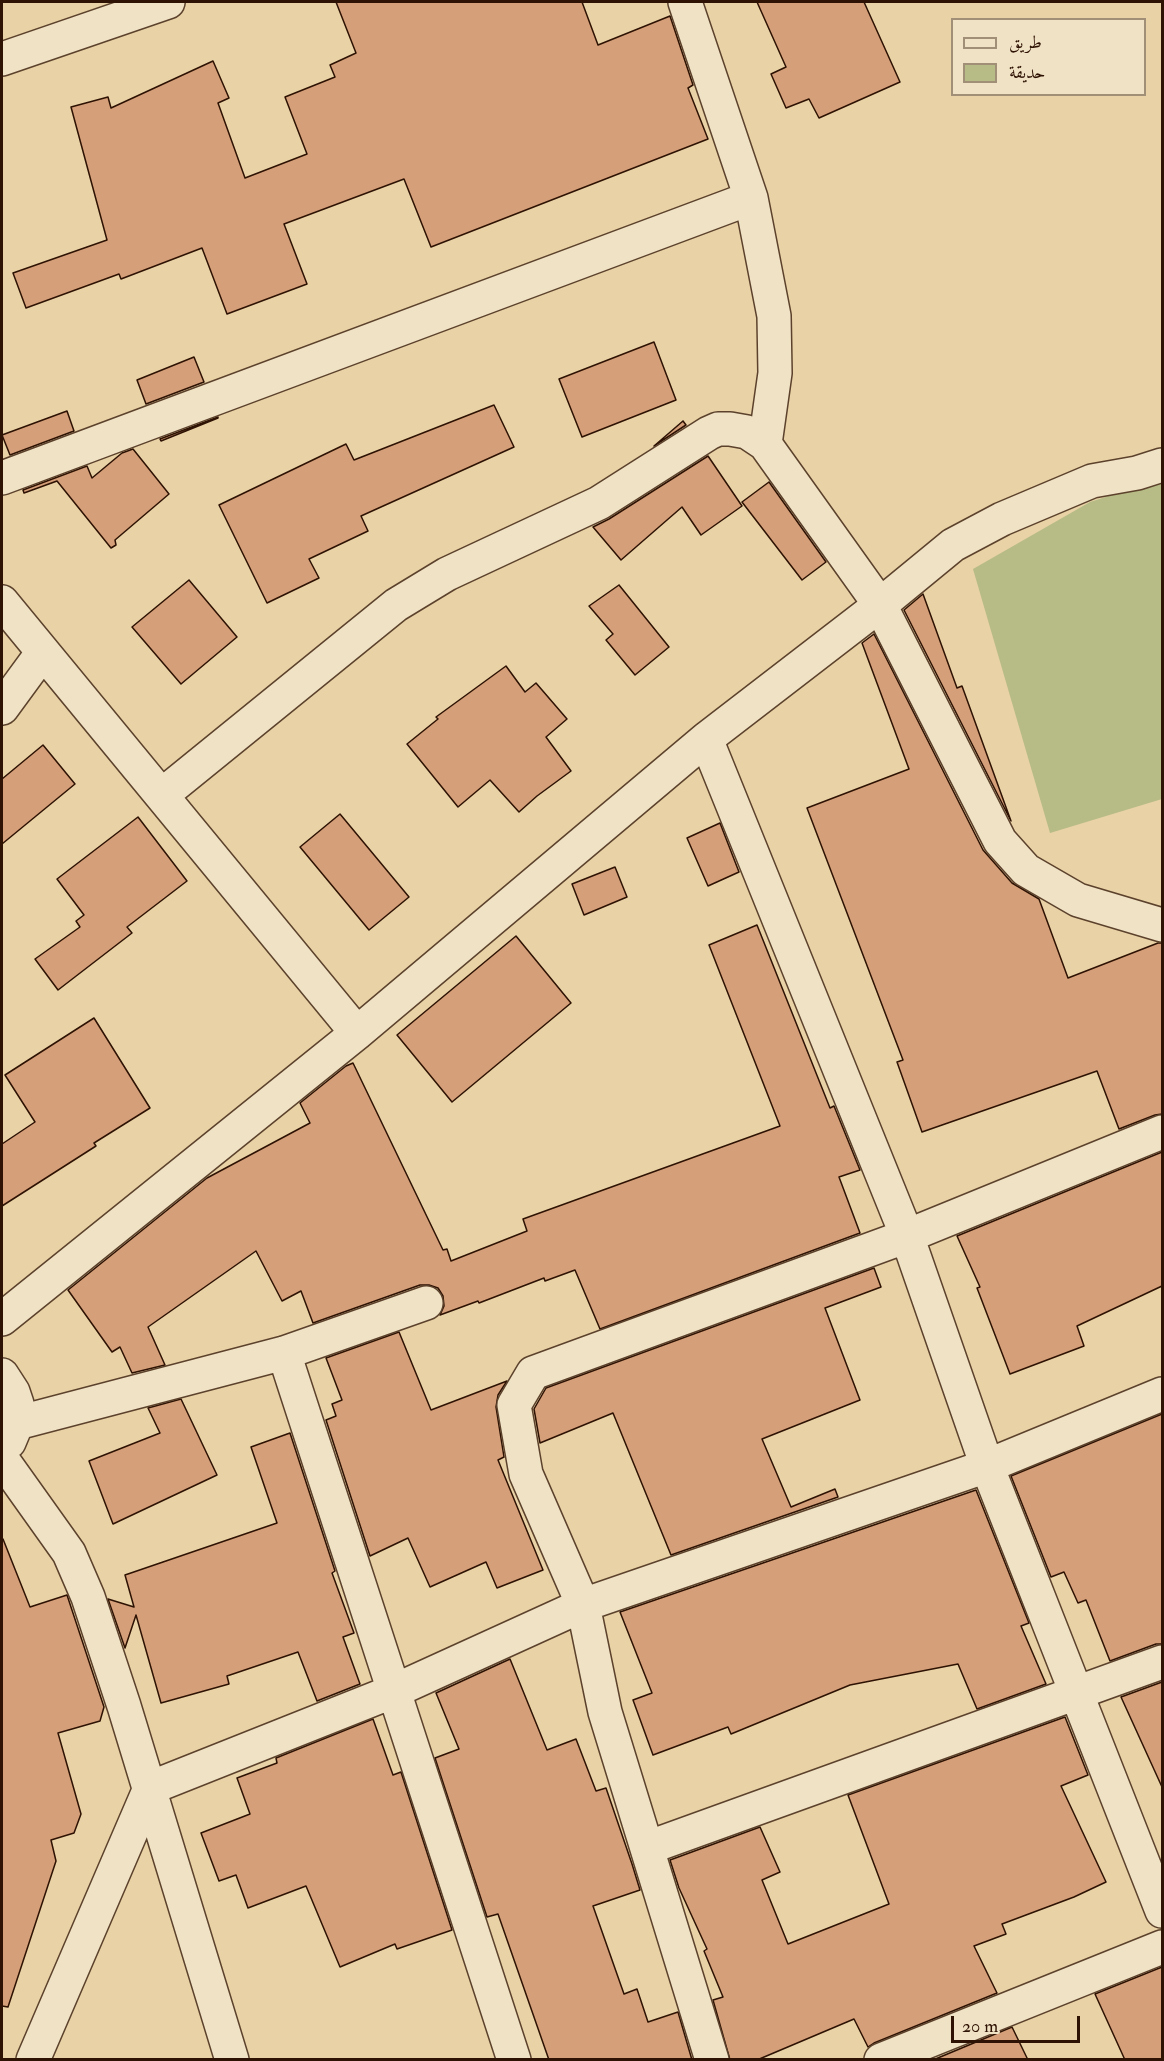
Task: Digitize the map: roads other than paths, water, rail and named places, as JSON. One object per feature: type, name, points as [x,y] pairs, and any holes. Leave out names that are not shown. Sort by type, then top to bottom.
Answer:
[{"type":"street","points":[[2,59],[168,2]]},
{"type":"street","points":[[685,2],[751,198],[774,316],[775,373],[765,444]]},
{"type":"street","points":[[2,478],[751,198]]},
{"type":"street","points":[[162,795],[396,604],[428,584],[599,503],[717,429],[730,429],[747,432],[765,444],[880,605],[1000,842],[1026,870],[1078,900],[1162,924]]},
{"type":"street","points":[[2,1319],[357,1033],[706,739],[880,605],[953,545],[1002,519],[1092,481],[1137,473],[1162,465]]},
{"type":"street","points":[[2,602],[357,1033]]},
{"type":"street","points":[[2,708],[43,652]]},
{"type":"street","points":[[706,739],[907,1236],[987,1466],[1162,1911]]},
{"type":"street","points":[[712,2060],[605,1712],[583,1605],[526,1474],[514,1405],[533,1373],[907,1236],[1162,1132]]},
{"type":"street","points":[[17,1423],[284,1353],[426,1303]]},
{"type":"street","points":[[284,1353],[514,2060]]},
{"type":"street","points":[[2,1375],[13,1392],[17,1404],[17,1423],[11,1441],[2,1452]]},
{"type":"street","points":[[33,2060],[150,1788],[394,1691],[583,1605],[987,1466],[1162,1394]]},
{"type":"street","points":[[2,1459],[69,1553],[88,1598],[150,1788],[232,2060]]},
{"type":"street","points":[[647,1848],[1162,1662]]},
{"type":"street","points":[[881,2060],[1162,1947]]}]
